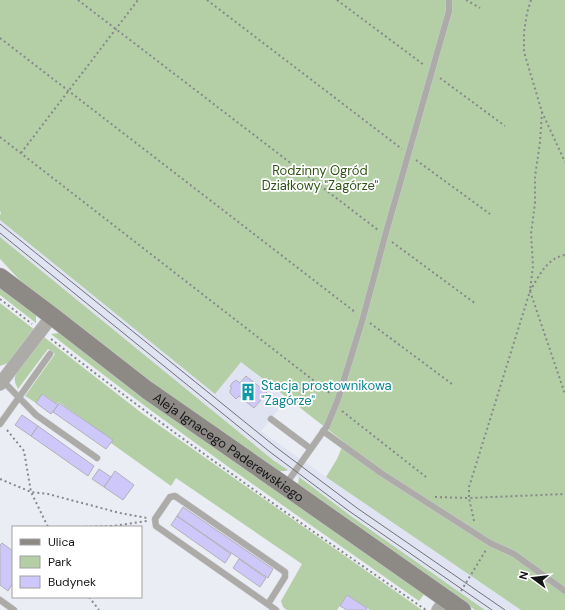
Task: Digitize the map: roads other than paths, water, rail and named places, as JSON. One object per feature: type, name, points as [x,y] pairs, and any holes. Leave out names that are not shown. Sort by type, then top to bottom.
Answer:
[{"type":"street","name":"Aleja Ignacego Paderewskiego","points":[[0,277],[147,390],[447,601]]},
{"type":"street","points":[[1,380],[52,316]]},
{"type":"lane","points":[[285,486],[323,431],[336,402],[363,318],[448,11],[449,0]]},
{"type":"lane","points":[[0,423],[18,396],[50,354]]},
{"type":"lane","points":[[1,380],[36,415],[97,458]]},
{"type":"lane","points":[[271,419],[311,449]]},
{"type":"lane","points":[[323,431],[380,473],[490,543],[514,554],[565,591]]},
{"type":"lane","points":[[268,604],[285,577],[285,572],[176,496],[170,497],[155,520],[156,526],[276,610]]},
{"type":"lane","points":[[0,600],[14,610]]},
{"type":"tram line","points":[[0,224],[277,448],[357,508],[505,610]]},
{"type":"tram line","points":[[0,233],[270,452],[349,511],[492,610]]},
{"type":"place","name":"Stacja prostownikowa \"Zagórze\"","points":[[248,392]]},
{"type":"park label","name":"Rodzinny Ogród Działkowy \"Zagórze\"","points":[[320,178]]}]
